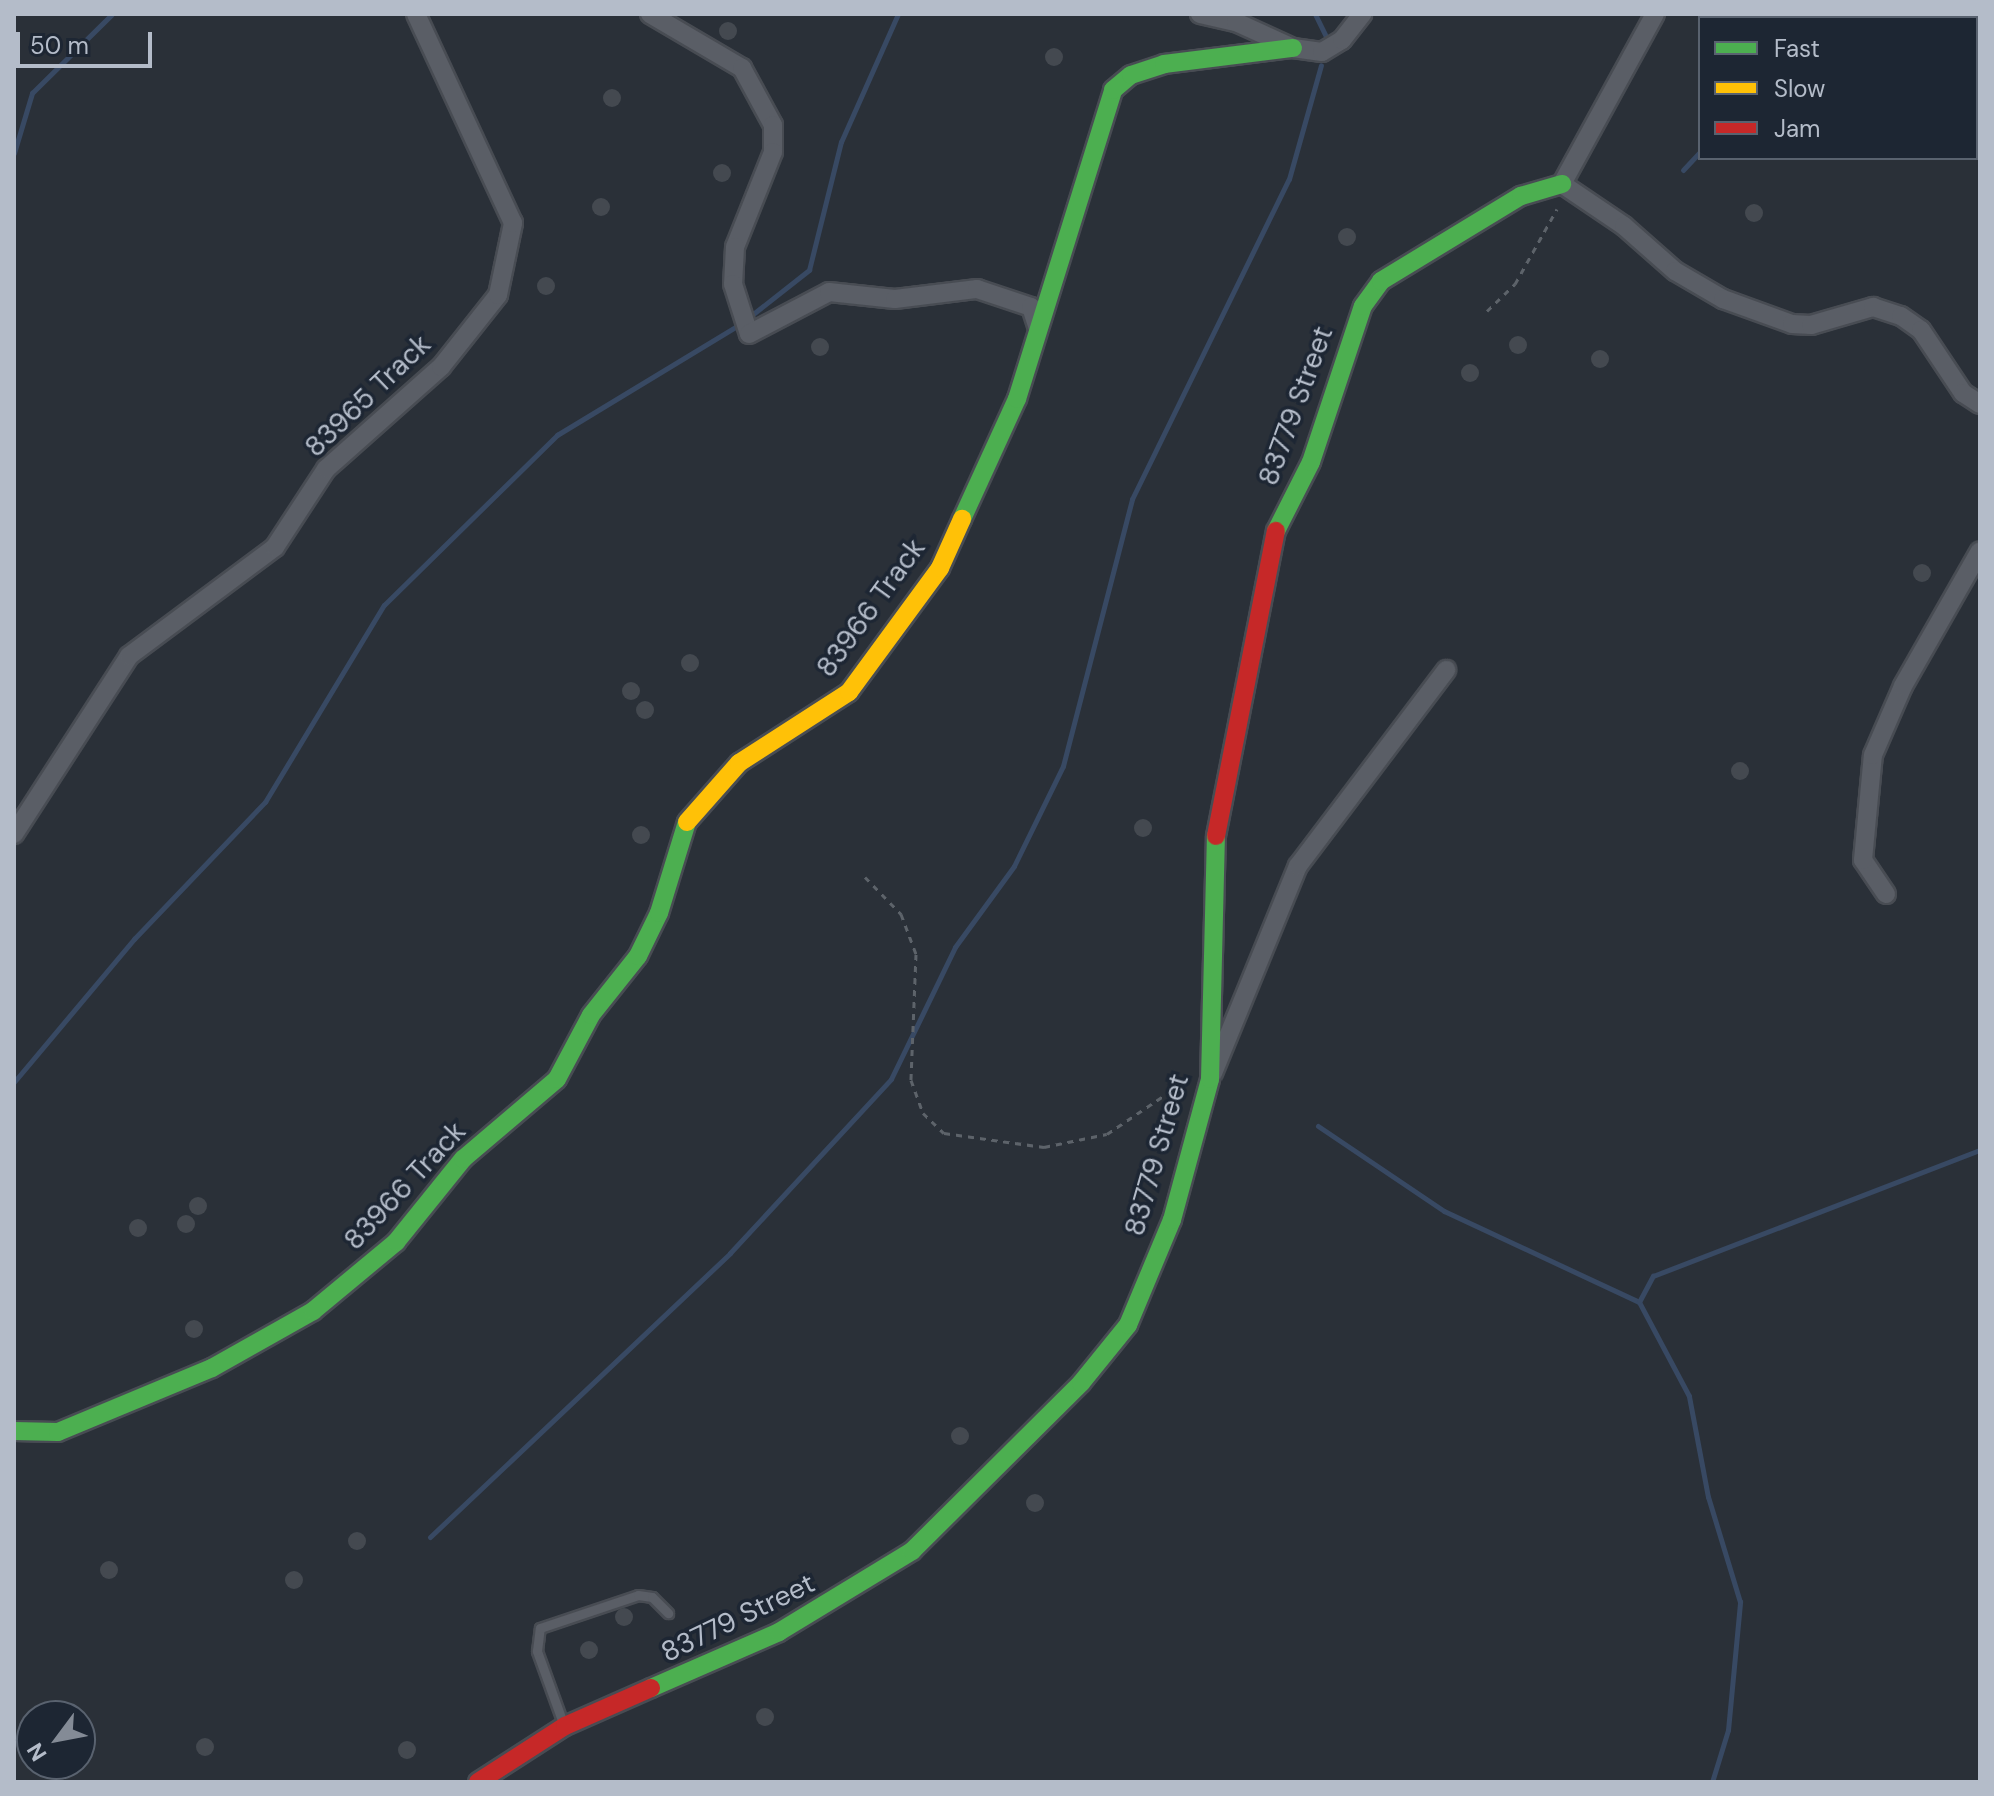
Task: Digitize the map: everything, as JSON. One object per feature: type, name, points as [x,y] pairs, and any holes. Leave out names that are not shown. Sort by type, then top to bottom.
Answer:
[{"type":"street","name":"83965 Track","points":[[14,834],[129,656],[275,547],[326,469],[441,367],[498,295],[513,223],[416,14]]},
{"type":"street","points":[[650,14],[742,68],[773,125],[773,152],[735,247],[733,284],[749,334],[829,292],[895,299],[977,289],[1031,307],[1038,329]]},
{"type":"street","points":[[1200,14],[1236,22],[1293,48],[1331,48],[1362,14]]},
{"type":"street","points":[[1655,14],[1566,186],[1675,271],[1723,299],[1792,324],[1811,325],[1873,307],[1901,316],[1921,330],[1963,393],[1980,404]]},
{"type":"street","name":"83966 Track","points":[[14,1431],[58,1432],[107,1416],[212,1368],[313,1311],[396,1242],[463,1159],[557,1079],[591,1015],[638,956],[659,913],[680,831],[706,794],[739,763],[849,692],[940,568],[1017,399],[1113,90],[1131,75],[1164,64],[1293,48]]},
{"type":"street","name":"83779 Street","points":[[478,1782],[565,1726],[721,1662],[838,1599],[912,1551],[1008,1459],[1128,1325],[1172,1220],[1210,1072],[1211,875],[1221,800],[1263,618],[1271,541],[1311,462],[1352,333],[1381,281],[1521,196],[1566,186]]},
{"type":"street","points":[[1886,894],[1863,860],[1873,755],[1903,686],[1980,551]]},
{"type":"street","points":[[1210,1072],[1298,866],[1446,670]]},
{"type":"lane","points":[[565,1726],[537,1651],[540,1628],[638,1595],[652,1597],[668,1613]]},
{"type":"path","points":[[1487,311],[1515,284],[1566,186]]},
{"type":"path","points":[[865,877],[901,914],[916,954],[911,1080],[923,1113],[944,1133],[1044,1147],[1107,1134],[1210,1072]]},
{"type":"building","points":[[728,22],[737,31],[728,40],[719,31]]},
{"type":"building","points":[[1054,48],[1063,57],[1054,66],[1045,57]]},
{"type":"building","points":[[612,89],[621,98],[612,107],[603,98]]},
{"type":"building","points":[[722,164],[731,173],[722,182],[713,173]]},
{"type":"building","points":[[601,198],[610,207],[601,216],[592,207]]},
{"type":"building","points":[[1754,204],[1763,213],[1754,222],[1745,213]]},
{"type":"building","points":[[1347,228],[1356,237],[1347,246],[1338,237]]},
{"type":"building","points":[[546,277],[555,286],[546,295],[537,286]]},
{"type":"building","points":[[1518,336],[1527,345],[1518,354],[1509,345]]},
{"type":"building","points":[[820,338],[829,347],[820,356],[811,347]]},
{"type":"building","points":[[1600,350],[1609,359],[1600,368],[1591,359]]},
{"type":"building","points":[[404,356],[413,365],[404,374],[395,365]]},
{"type":"building","points":[[1470,364],[1479,373],[1470,382],[1461,373]]},
{"type":"building","points":[[1922,564],[1931,573],[1922,582],[1913,573]]},
{"type":"building","points":[[690,654],[699,663],[690,672],[681,663]]},
{"type":"building","points":[[631,682],[640,691],[631,700],[622,691]]},
{"type":"building","points":[[645,701],[654,710],[645,719],[636,710]]},
{"type":"building","points":[[1740,762],[1749,771],[1740,780],[1731,771]]},
{"type":"building","points":[[1143,819],[1152,828],[1143,837],[1134,828]]},
{"type":"building","points":[[641,826],[650,835],[641,844],[632,835]]},
{"type":"building","points":[[198,1197],[207,1206],[198,1215],[189,1206]]},
{"type":"building","points":[[186,1215],[195,1224],[186,1233],[177,1224]]},
{"type":"building","points":[[138,1219],[147,1228],[138,1237],[129,1228]]},
{"type":"building","points":[[194,1320],[203,1329],[194,1338],[185,1329]]},
{"type":"building","points":[[960,1427],[969,1436],[960,1445],[951,1436]]},
{"type":"building","points":[[1035,1494],[1044,1503],[1035,1512],[1026,1503]]},
{"type":"building","points":[[357,1532],[366,1541],[357,1550],[348,1541]]},
{"type":"building","points":[[109,1561],[118,1570],[109,1579],[100,1570]]},
{"type":"building","points":[[294,1571],[303,1580],[294,1589],[285,1580]]},
{"type":"building","points":[[624,1608],[633,1617],[624,1626],[615,1617]]},
{"type":"building","points":[[589,1641],[598,1650],[589,1659],[580,1650]]},
{"type":"building","points":[[765,1708],[774,1717],[765,1726],[756,1717]]},
{"type":"building","points":[[205,1738],[214,1747],[205,1756],[196,1747]]},
{"type":"building","points":[[407,1741],[416,1750],[407,1759],[398,1750]]},
{"type":"waterway","points":[[14,153],[32,93],[112,14]]},
{"type":"waterway","points":[[748,318],[809,270],[841,142],[898,14]]},
{"type":"waterway","points":[[1315,14],[1326,37]]},
{"type":"waterway","points":[[430,1537],[730,1253],[891,1079],[955,947],[1014,866],[1063,766],[1132,499],[1289,179],[1321,65]]},
{"type":"waterway","points":[[1683,170],[1698,154]]},
{"type":"waterway","points":[[14,1082],[134,939],[265,802],[384,605],[557,435],[740,324]]},
{"type":"waterway","points":[[1318,1126],[1444,1211],[1639,1302]]},
{"type":"waterway","points":[[1712,1782],[1728,1730],[1740,1602],[1708,1497],[1689,1396],[1639,1302],[1653,1276],[1980,1150]]},
{"type":"traffic: fast","points":[[962,519],[1017,399],[1113,90],[1131,75],[1164,64],[1293,48]]},
{"type":"traffic: fast","points":[[1276,531],[1311,462],[1363,306],[1381,281],[1521,196],[1562,184]]},
{"type":"traffic: fast","points":[[14,1431],[58,1432],[212,1368],[313,1311],[396,1242],[463,1159],[557,1079],[591,1015],[638,956],[659,913],[687,822]]},
{"type":"traffic: fast","points":[[651,1688],[779,1632],[912,1551],[1081,1383],[1128,1325],[1172,1220],[1210,1079],[1216,836]]},
{"type":"traffic: slow","points":[[687,822],[739,763],[849,692],[940,568],[962,519]]},
{"type":"traffic: jam","points":[[1216,836],[1276,531]]},
{"type":"traffic: jam","points":[[478,1782],[565,1726],[651,1688]]}]
